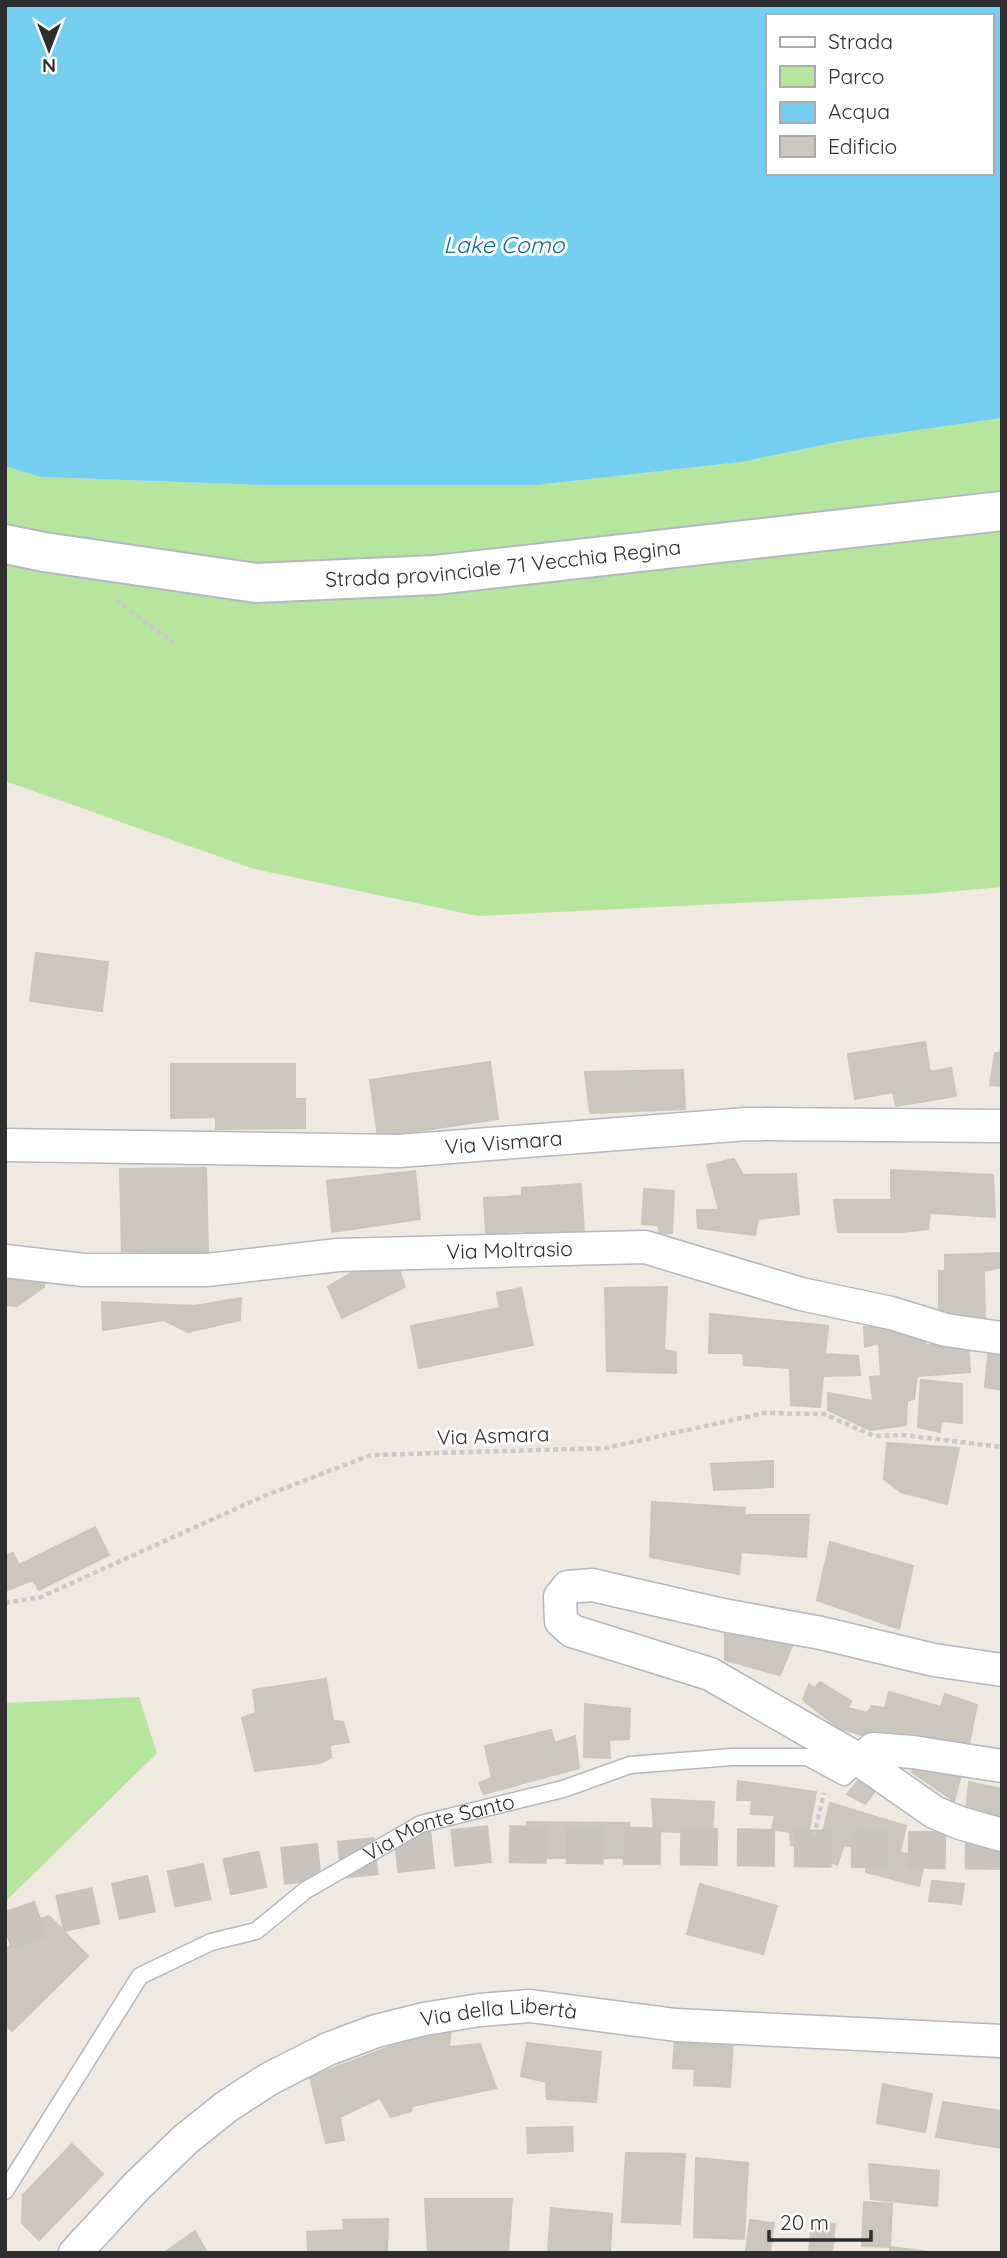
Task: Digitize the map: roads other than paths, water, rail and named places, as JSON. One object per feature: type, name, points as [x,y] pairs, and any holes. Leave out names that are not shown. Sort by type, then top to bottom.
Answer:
[{"type":"street","name":"Strada provinciale 71 Vecchia Regina","points":[[5,544],[256,583],[435,575],[1002,511]]},
{"type":"street","name":"Via Vismara","points":[[5,1145],[399,1151],[747,1124],[1002,1126]]},
{"type":"street","name":"Via Moltrasio","points":[[5,1261],[84,1270],[207,1270],[338,1255],[645,1247],[802,1294],[891,1313],[946,1330],[1002,1338]]},
{"type":"street","points":[[1002,1670],[934,1660],[821,1633],[723,1615],[592,1585],[568,1587],[560,1597],[561,1621],[572,1632],[710,1674],[852,1769],[934,1812],[1002,1835]]},
{"type":"street","points":[[852,1769],[873,1749],[913,1752],[1002,1766]]},
{"type":"street","name":"Via della Libertà","points":[[75,2253],[136,2186],[186,2139],[226,2107],[269,2079],[328,2049],[376,2031],[424,2018],[530,2006],[676,2025],[1002,2041]]},
{"type":"lane","name":"Via Monte Santo","points":[[5,2191],[140,1976],[211,1942],[256,1931],[306,1889],[421,1824],[563,1789],[630,1765],[732,1757],[807,1757],[852,1769]]},
{"type":"water","name":"Lake Como","points":[[5,5],[1002,5],[1002,418],[842,441],[741,462],[537,485],[264,485],[40,477],[5,466]]},
{"type":"tunnel","points":[[5,1931],[49,1916],[272,1867],[491,1844],[1002,1851]]}]
